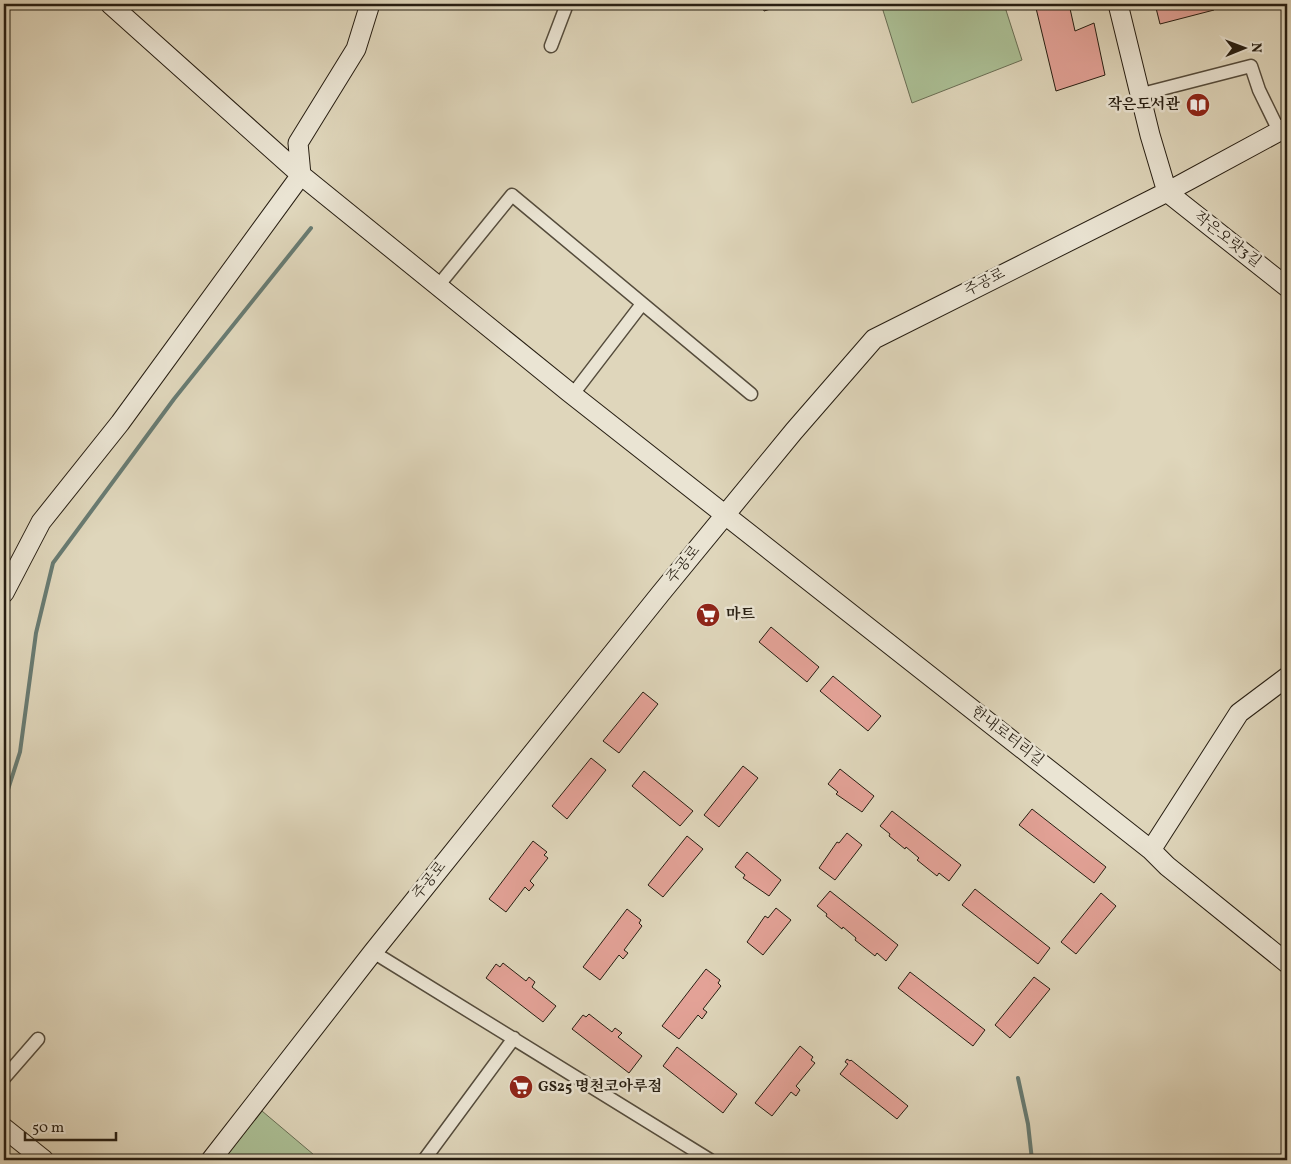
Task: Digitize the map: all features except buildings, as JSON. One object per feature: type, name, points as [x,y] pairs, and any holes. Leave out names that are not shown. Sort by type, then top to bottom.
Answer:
[{"type":"street","name":"한내로터리길","points":[[110,4],[301,175],[573,394],[1151,850],[1167,866],[1287,962]]},
{"type":"street","points":[[4,593],[41,522],[120,423],[301,175],[298,143],[356,49],[370,4]]},
{"type":"street","points":[[551,46],[567,4]]},
{"type":"street","points":[[1118,4],[1142,94],[1150,135],[1167,192]]},
{"type":"street","points":[[1142,94],[1251,66],[1259,90],[1283,129]]},
{"type":"street","name":"주공로","points":[[212,1160],[373,952],[725,514],[874,339],[1167,192],[1283,129]]},
{"type":"street","name":"작은오랏3길","points":[[1167,192],[1287,287]]},
{"type":"street","points":[[438,286],[512,195],[750,394]]},
{"type":"street","points":[[573,394],[642,304]]},
{"type":"street","points":[[1151,850],[1238,713],[1287,677]]},
{"type":"street","points":[[373,952],[710,1160]]},
{"type":"street","points":[[424,1160],[514,1038]]},
{"type":"street","points":[[4,1078],[38,1039]]},
{"type":"street","points":[[4,1128],[44,1160]]},
{"type":"green space","points":[[881,4],[1004,4],[1022,60],[912,103]]},
{"type":"green space","points":[[262,1111],[320,1160],[223,1160]]},
{"type":"waterway","points":[[4,802],[20,752],[36,633],[53,563],[174,399],[311,228]]},
{"type":"waterway","points":[[1018,1078],[1028,1124],[1032,1160]]},
{"type":"place","name":"작은도서관","points":[[1198,105]]},
{"type":"place","name":"마트","points":[[708,615]]},
{"type":"place","name":"GS25 명천코아루점","points":[[521,1087]]}]
